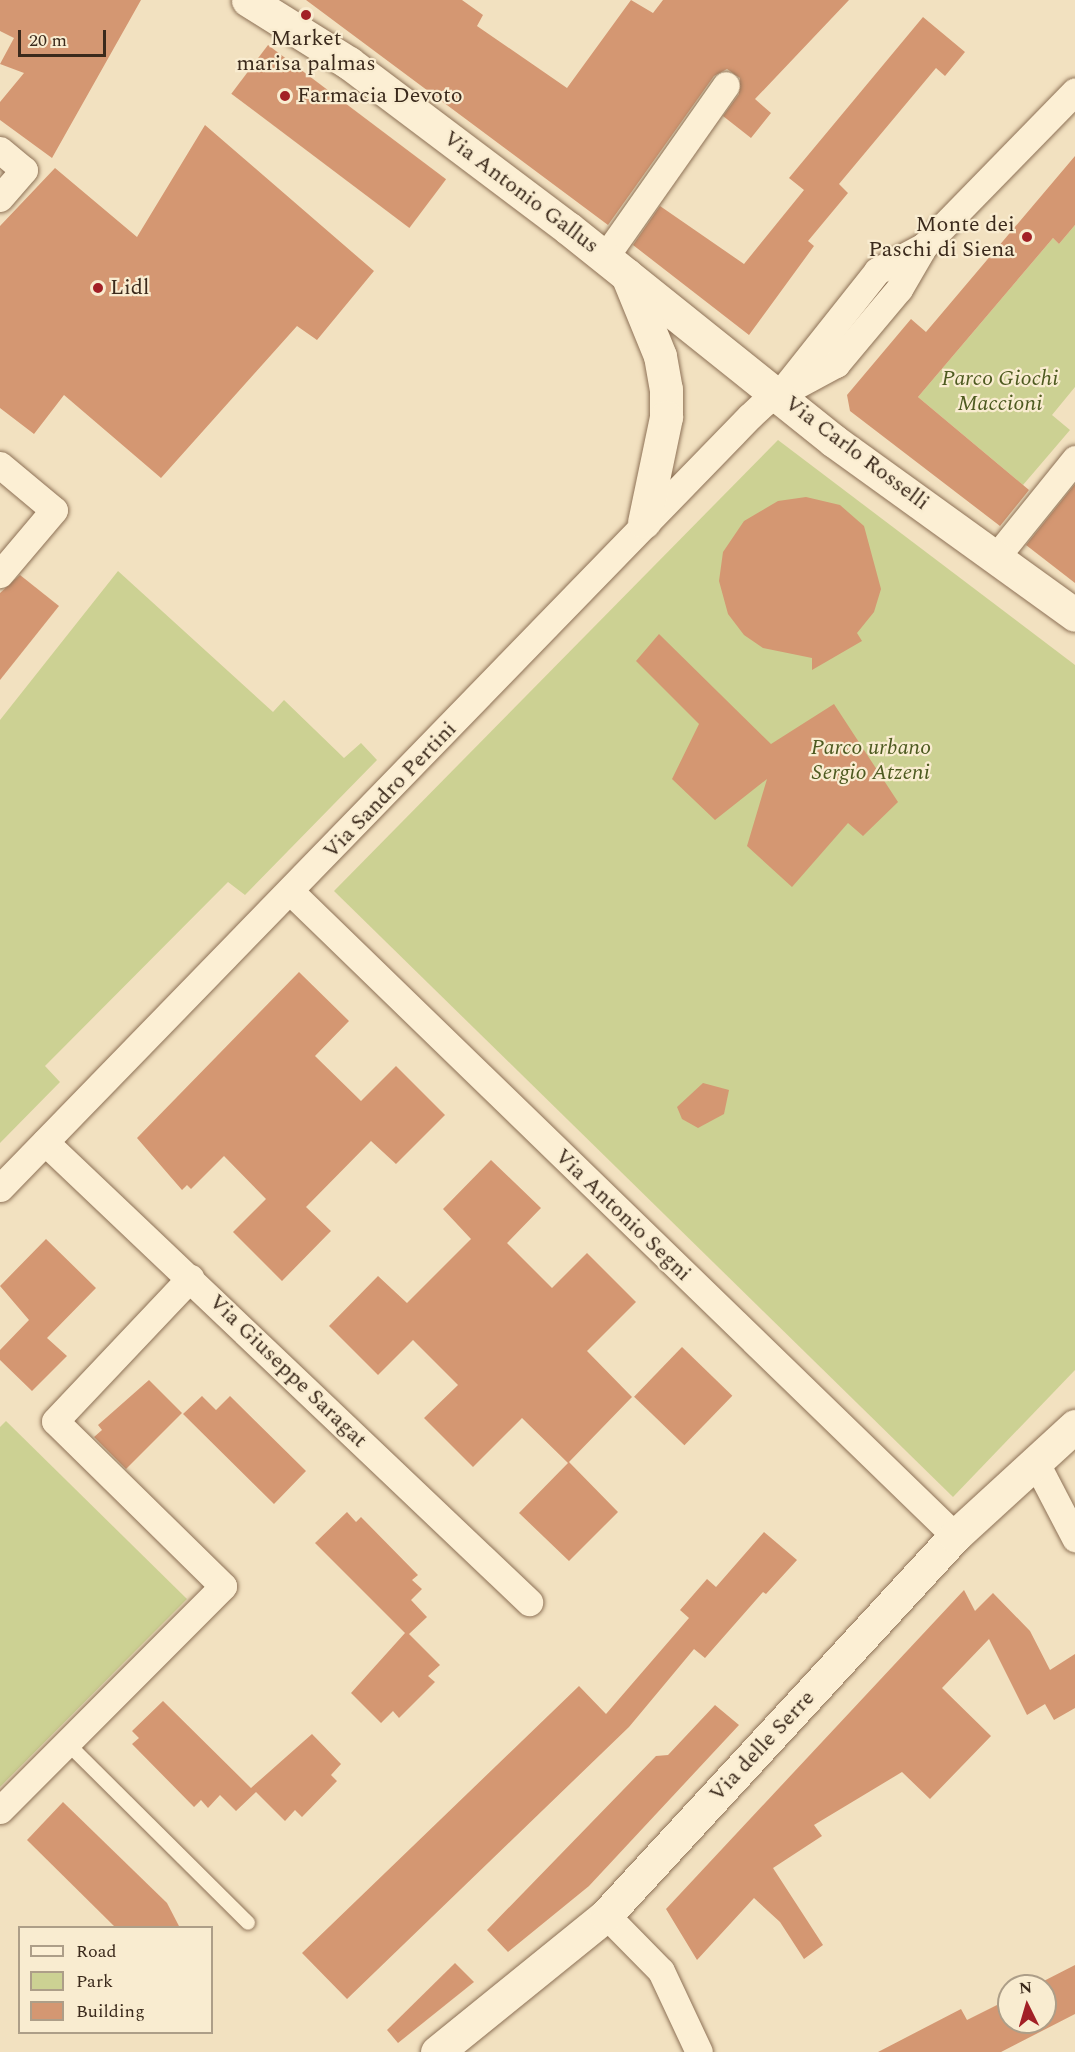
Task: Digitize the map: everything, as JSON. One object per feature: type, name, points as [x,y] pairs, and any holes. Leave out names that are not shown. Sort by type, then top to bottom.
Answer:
[{"type":"street","name":"Via Antonio Gallus","points":[[248,0],[349,63],[625,272]]},
{"type":"street","points":[[644,522],[666,417],[666,389],[660,356],[625,272],[726,86]]},
{"type":"street","name":"Via Sandro Pertini","points":[[0,1188],[292,893],[644,522],[765,402],[780,394],[877,271],[924,246],[1066,120],[1075,91]]},
{"type":"street","points":[[0,150],[24,170],[0,198]]},
{"type":"street","name":"Via Carlo Rosselli","points":[[625,272],[780,394],[1075,615]]},
{"type":"street","points":[[996,557],[1075,459]]},
{"type":"street","points":[[0,465],[54,510],[0,574]]},
{"type":"street","name":"Via Antonio Segni","points":[[292,893],[955,1536]]},
{"type":"street","name":"Via Giuseppe Saragat","points":[[45,1142],[529,1602]]},
{"type":"street","points":[[0,1810],[223,1586],[55,1421],[190,1278]]},
{"type":"street","name":"Via delle Serre","points":[[437,2052],[606,1915],[955,1536],[1075,1426]]},
{"type":"street","points":[[1036,1463],[1075,1539]]},
{"type":"street","points":[[606,1915],[661,1971],[699,2052]]},
{"type":"lane","points":[[67,1743],[248,1923]]},
{"type":"green space","name":"Parco Giochi Maccioni","points":[[1075,225],[1075,387],[1052,415],[1070,430],[1023,485],[918,397],[1053,238],[1059,244]]},
{"type":"green space","name":"Parco urbano Sergio Atzeni","points":[[778,440],[1075,665],[1075,1370],[953,1497],[334,891]]},
{"type":"green space","points":[[118,571],[273,712],[284,700],[344,758],[361,743],[377,760],[245,895],[228,882],[45,1066],[60,1082],[0,1143],[0,720]]},
{"type":"green space","points":[[6,1421],[187,1599],[0,1787],[0,1427]]},
{"type":"building","points":[[0,0],[141,0],[52,158],[0,120],[0,102],[24,73],[0,64],[14,38],[0,31]]},
{"type":"building","points":[[306,0],[462,0],[483,15],[477,26],[567,88],[631,0],[653,13],[663,0],[849,0],[755,99],[771,113],[751,138],[723,116],[739,94],[740,78],[727,69],[714,76],[608,225]]},
{"type":"building","points":[[923,17],[965,52],[945,76],[936,68],[839,184],[848,193],[808,241],[814,246],[749,335],[633,245],[660,206],[744,264],[804,190],[789,178]]},
{"type":"building","points":[[268,45],[446,179],[409,228],[231,94]]},
{"type":"building","points":[[205,125],[374,271],[317,340],[297,326],[161,478],[64,395],[34,434],[0,408],[0,226],[55,168],[137,237]]},
{"type":"building","points":[[1075,156],[1075,225],[1059,244],[1053,238],[918,397],[1029,490],[1000,526],[850,411],[847,395],[911,319],[926,332]]},
{"type":"building","points":[[1075,484],[1075,583],[1026,545]]},
{"type":"building","points":[[806,497],[840,505],[864,526],[881,589],[874,612],[857,633],[862,641],[812,670],[812,658],[763,648],[744,635],[728,614],[719,581],[723,552],[744,521],[778,501]]},
{"type":"building","points":[[20,575],[59,606],[0,680],[0,593]]},
{"type":"building","points":[[659,634],[771,744],[834,704],[898,802],[863,836],[848,823],[792,887],[747,846],[767,779],[715,820],[672,779],[699,724],[636,661]]},
{"type":"building","points":[[299,972],[349,1021],[315,1056],[361,1101],[396,1066],[445,1115],[396,1164],[371,1141],[306,1207],[331,1231],[282,1281],[233,1232],[266,1199],[224,1156],[191,1189],[187,1185],[182,1190],[137,1138]]},
{"type":"building","points":[[703,1083],[729,1090],[724,1114],[698,1128],[682,1119],[677,1107]]},
{"type":"building","points":[[491,1160],[541,1208],[507,1243],[552,1288],[587,1253],[636,1302],[587,1351],[632,1397],[569,1462],[618,1512],[569,1561],[519,1513],[568,1463],[522,1418],[473,1467],[424,1418],[458,1385],[413,1340],[378,1375],[329,1326],[378,1276],[407,1303],[471,1239],[443,1209]]},
{"type":"building","points":[[46,1239],[96,1288],[47,1338],[67,1356],[32,1391],[0,1360],[0,1350],[29,1320],[0,1286]]},
{"type":"building","points":[[682,1347],[732,1396],[684,1445],[634,1397]]},
{"type":"building","points":[[149,1380],[182,1413],[126,1469],[94,1437],[102,1430],[98,1425]]},
{"type":"building","points":[[202,1396],[216,1410],[230,1396],[306,1471],[274,1504],[183,1414]]},
{"type":"building","points":[[347,1512],[356,1522],[361,1517],[418,1575],[412,1580],[422,1589],[411,1600],[427,1617],[409,1634],[440,1665],[428,1676],[435,1682],[399,1718],[393,1711],[381,1723],[351,1693],[405,1633],[315,1543]]},
{"type":"building","points":[[764,1532],[797,1560],[766,1594],[763,1592],[705,1658],[694,1649],[629,1727],[347,1999],[302,1953],[579,1686],[606,1714],[689,1618],[680,1610],[707,1579],[716,1587]]},
{"type":"building","points":[[964,1590],[975,1611],[993,1593],[1030,1631],[1050,1670],[1075,1654],[1075,1708],[1054,1720],[1045,1704],[1027,1715],[989,1639],[942,1688],[991,1736],[930,1799],[902,1772],[814,1825],[822,1836],[773,1868],[823,1945],[804,1959],[780,1922],[754,1898],[697,1960],[666,1909]]},
{"type":"building","points":[[163,1701],[251,1788],[312,1734],[341,1764],[331,1775],[337,1781],[302,1817],[295,1810],[285,1821],[256,1792],[236,1811],[220,1795],[208,1808],[201,1800],[194,1807],[132,1744],[139,1738],[132,1731]]},
{"type":"building","points":[[715,1705],[739,1725],[589,1886],[508,1952],[487,1930],[656,1756],[668,1755]]},
{"type":"building","points":[[63,1802],[167,1903],[179,1926],[114,1926],[27,1840]]},
{"type":"building","points":[[455,1963],[474,1982],[398,2043],[387,2030]]},
{"type":"building","points":[[1075,1965],[1075,2014],[1057,2023],[1057,1974]]},
{"type":"building","points":[[997,2005],[997,2034],[1036,2034],[1001,2052],[878,2052],[961,2009],[967,2020]]},
{"type":"place","name":"Market marisa palmas","points":[[306,15]]},
{"type":"place","name":"Farmacia Devoto","points":[[285,96]]},
{"type":"place","name":"Monte dei Paschi di Siena","points":[[1027,237]]},
{"type":"place","name":"Lidl","points":[[98,288]]}]
